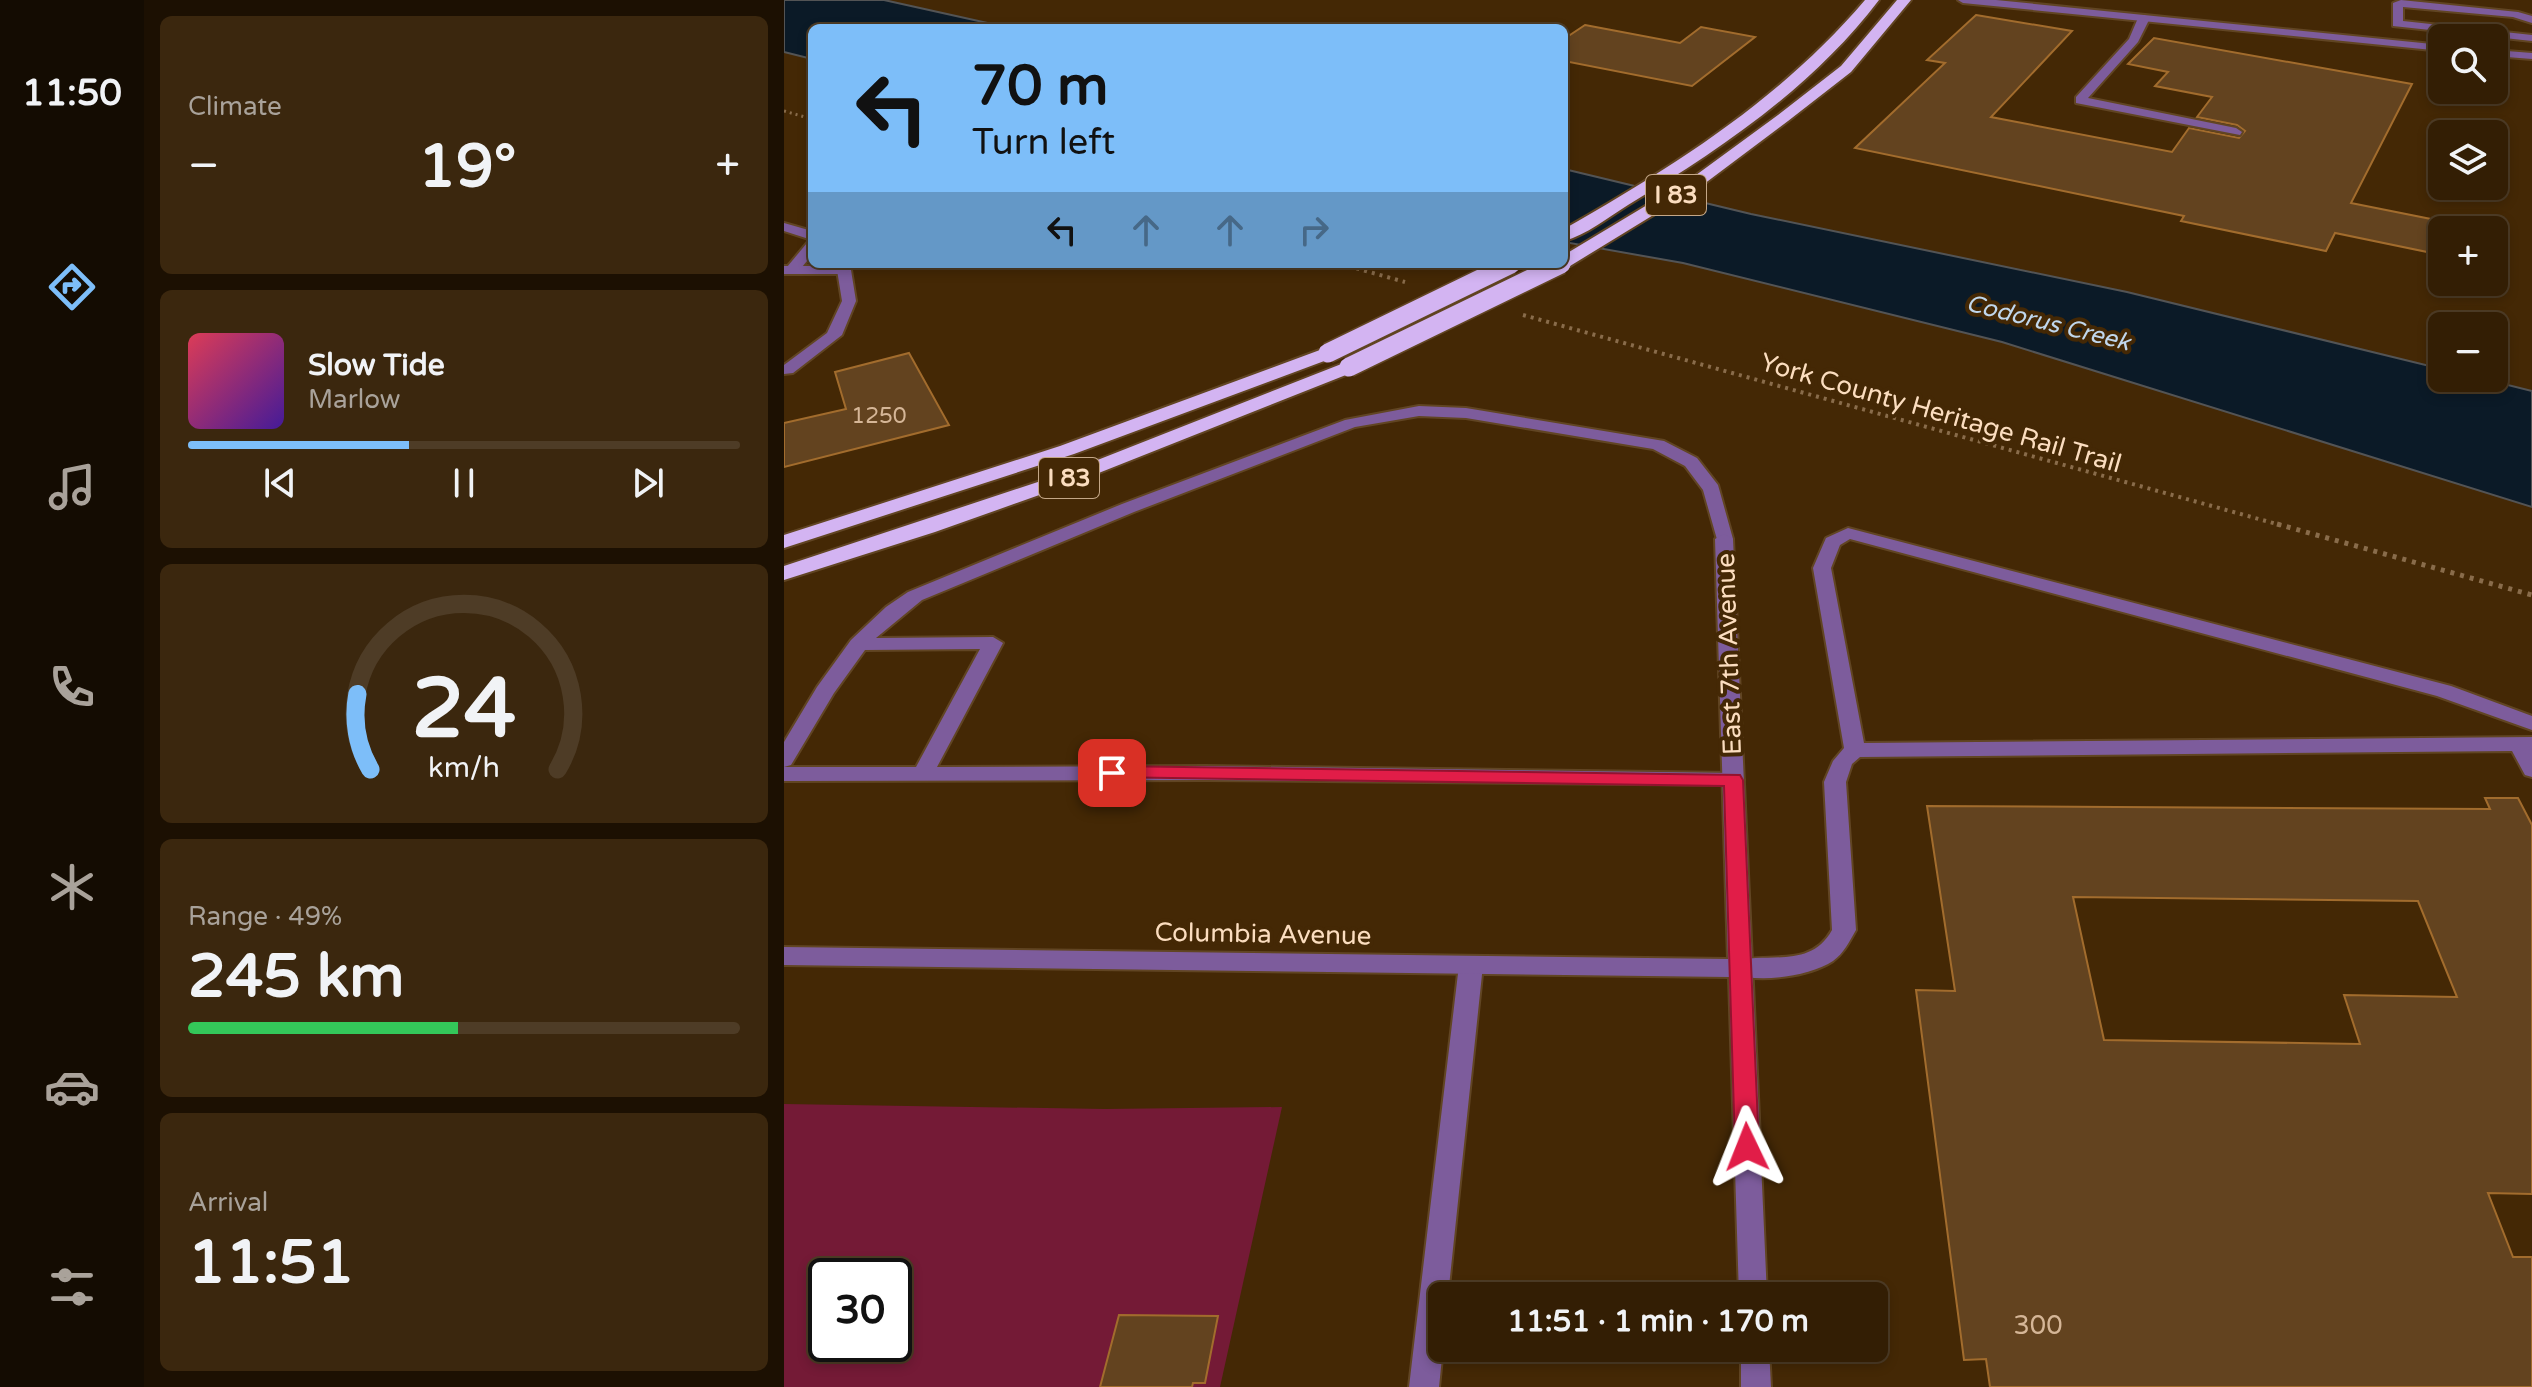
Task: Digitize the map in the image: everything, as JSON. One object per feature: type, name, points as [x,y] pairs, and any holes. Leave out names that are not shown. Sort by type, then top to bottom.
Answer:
[{"type":"highway","name":"I 83","points":[[1568,234],[1662,177],[1752,113],[1815,63],[1872,0]]},
{"type":"highway","name":"I 83","points":[[1568,259],[1698,181],[1783,118],[1846,69],[1904,0]]},
{"type":"highway","name":"I 83","points":[[784,542],[1067,450],[1328,353],[1503,268]]},
{"type":"highway","name":"I 83","points":[[784,573],[917,531],[1105,465],[1349,367],[1552,268]]},
{"type":"street","points":[[1963,0],[2428,47]]},
{"type":"street","points":[[2532,20],[2514,14],[2398,3],[2397,24],[2532,38]]},
{"type":"street","points":[[2144,18],[2134,40],[2080,100],[2236,132]]},
{"type":"street","points":[[2508,54],[2532,56]]},
{"type":"street","points":[[784,227],[808,234]]},
{"type":"street","points":[[788,270],[808,250]]},
{"type":"street","points":[[787,370],[834,335],[849,301],[844,270],[788,270]]},
{"type":"street","name":"East 7th Avenue","points":[[784,760],[826,687],[858,644],[894,608],[915,596],[1128,508],[1351,423],[1419,411],[1466,413],[1658,445],[1691,462],[1712,489],[1724,539],[1752,1282]]},
{"type":"street","points":[[2532,723],[2444,691],[1848,533],[1832,542],[1822,568],[1855,750],[2526,744],[2532,770]]},
{"type":"street","points":[[858,644],[993,643],[923,773]]},
{"type":"street","name":"Columbia Avenue","points":[[784,956],[1740,968],[1797,966],[1814,961],[1839,943],[1844,930],[1835,782],[1843,761],[1855,750]]},
{"type":"street","points":[[784,774],[1206,773],[1733,780]]},
{"type":"street","points":[[1424,1387],[1471,965]]},
{"type":"street","points":[[1755,1362],[1756,1387]]},
{"type":"path","points":[[784,111],[808,118]]},
{"type":"path","points":[[1355,268],[1413,284]]},
{"type":"path","name":"York County Heritage Rail Trail","points":[[1520,314],[2532,595]]},
{"type":"shaded area","points":[[784,1104],[1105,1109],[1282,1107],[1220,1387],[784,1387]]},
{"type":"water","points":[[784,0],[884,0],[992,24],[808,24],[808,58],[784,52]]},
{"type":"water","name":"Codorus Creek","points":[[1568,170],[1751,214],[2127,292],[2428,366],[2428,392],[2508,392],[2508,385],[2532,391],[2532,507],[2002,342],[1683,263],[1568,243]]},
{"type":"building","points":[[1976,15],[2072,31],[1991,117],[2172,152],[2189,128],[2239,138],[2245,131],[2237,125],[2197,117],[2212,97],[2155,86],[2168,72],[2128,64],[2154,38],[2412,84],[2351,203],[2428,218],[2428,252],[2335,233],[2326,251],[2181,221],[2184,216],[1855,148],[1945,63],[1927,60]]},
{"type":"building","points":[[1585,25],[1680,43],[1701,27],[1755,37],[1692,86],[1568,62],[1568,36]]},
{"type":"building","points":[[909,353],[949,425],[784,467],[784,423],[846,409],[835,372]]},
{"type":"building","points":[[2485,798],[2518,798],[2532,825],[2532,1194],[2488,1193],[2513,1257],[2532,1257],[2532,1387],[1990,1387],[1986,1359],[1964,1360],[1916,990],[1955,991],[1927,806],[2490,809]],"holes":[[[2073,897],[2418,901],[2457,997],[2344,995],[2360,1044],[2104,1040]]]},
{"type":"building","points":[[1119,1315],[1218,1316],[1205,1383],[1193,1383],[1192,1387],[1100,1387]]},
{"type":"route","points":[[1112,773],[1733,780],[1747,1147]]}]
